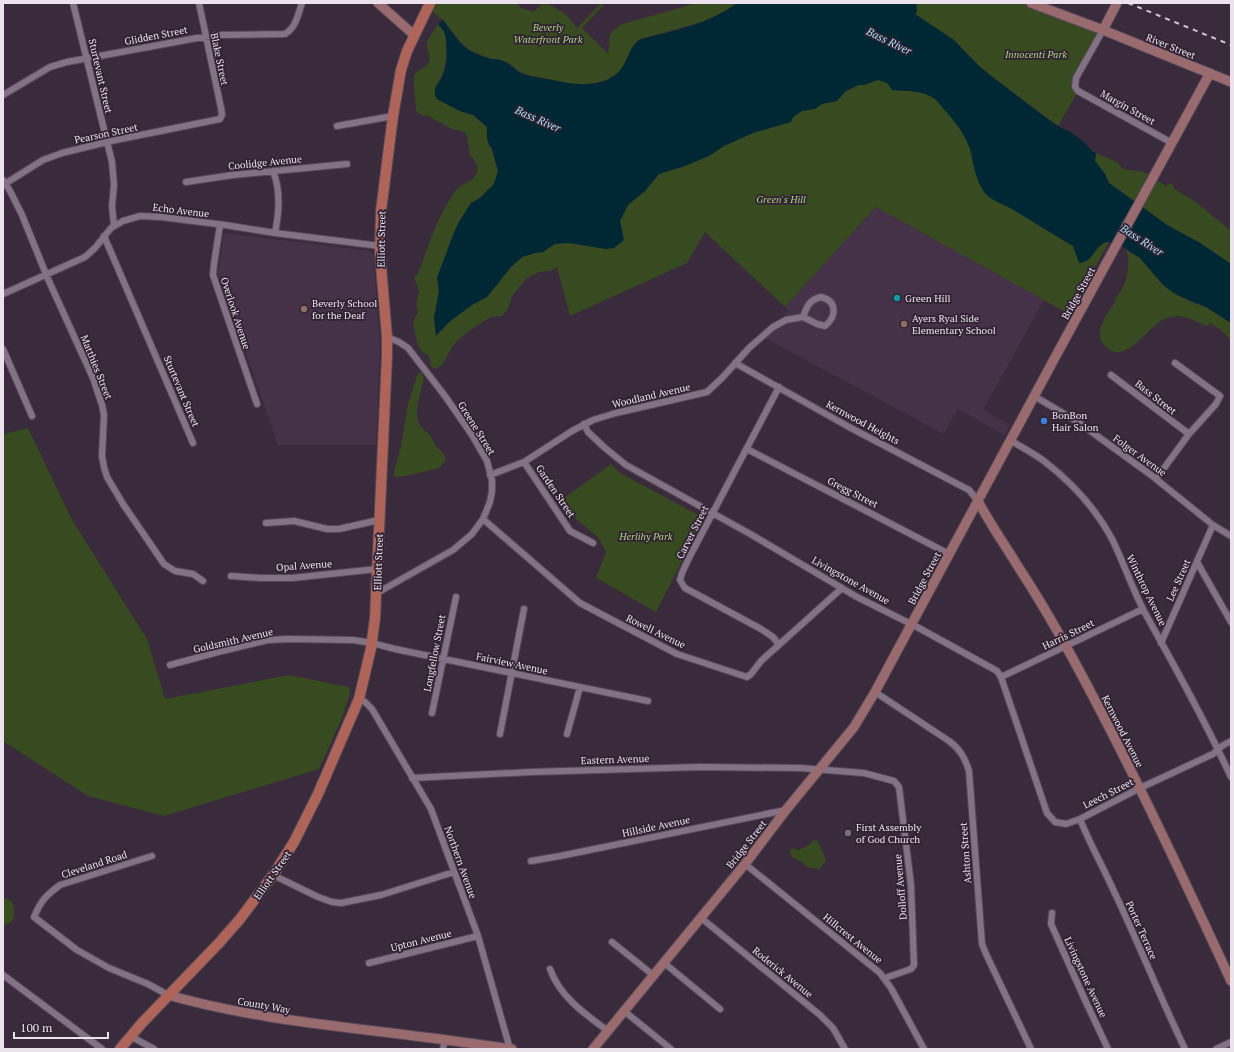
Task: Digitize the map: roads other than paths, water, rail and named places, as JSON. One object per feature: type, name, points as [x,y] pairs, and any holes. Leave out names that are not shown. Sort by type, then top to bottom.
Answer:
[{"type":"main road","points":[[378,3],[414,35]]},
{"type":"main road","name":"Elliott Street","points":[[120,1049],[168,995],[220,943],[237,923],[286,856],[302,828],[359,699],[372,643],[377,593],[387,337],[381,269],[381,211],[392,116],[402,70],[407,51],[430,3]]},
{"type":"main road","name":"River Street","points":[[1031,3],[1103,30],[1231,82]]},
{"type":"main road","points":[[1103,30],[1117,3]]},
{"type":"main road","name":"Bridge Street","points":[[593,1049],[745,864],[786,810],[854,727],[875,692],[1010,440],[1210,73]]},
{"type":"main road","name":"Kernwood Avenue","points":[[978,501],[1066,646],[1140,788],[1231,981]]},
{"type":"main road","name":"County Way","points":[[168,995],[210,1006],[261,1016],[313,1024],[384,1032],[444,1045],[511,1049]]},
{"type":"street","name":"Sturtevant Street","points":[[73,3],[112,162],[114,185],[112,206],[114,226]]},
{"type":"street","name":"Blake Street","points":[[199,3],[221,108],[222,115],[220,119]]},
{"type":"street","name":"Glidden Street","points":[[3,95],[50,67],[67,62],[170,42],[205,37],[285,34],[290,31],[294,25],[302,3]]},
{"type":"street","name":"Margin Street","points":[[1103,30],[1076,78],[1075,87],[1081,93],[1172,143]]},
{"type":"street","points":[[337,126],[392,116]]},
{"type":"street","name":"Pearson Street","points":[[4,183],[43,160],[62,153],[106,142],[220,119]]},
{"type":"street","name":"Coolidge Avenue","points":[[186,182],[233,175],[347,164]]},
{"type":"street","points":[[273,171],[276,177],[279,201],[279,215],[275,233]]},
{"type":"street","name":"Matthies Street","points":[[4,183],[22,215],[93,378],[104,415],[102,456],[108,477],[123,504],[164,564],[175,571],[192,574],[203,581]]},
{"type":"street","name":"Echo Avenue","points":[[3,294],[85,257],[114,226],[130,218],[140,216],[380,246]]},
{"type":"street","name":"Overlook Avenue","points":[[220,225],[213,276],[256,404]]},
{"type":"street","name":"Sturtevant Street","points":[[104,236],[193,443]]},
{"type":"street","points":[[821,298],[827,300],[834,309],[833,317],[825,326],[803,317],[811,301],[816,299],[821,298]]},
{"type":"street","name":"Woodland Avenue","points":[[490,475],[524,462],[584,424],[616,413],[707,392],[722,378],[754,342],[773,327],[786,320],[803,317]]},
{"type":"street","name":"Greene Street","points":[[377,593],[453,550],[472,534],[483,520],[490,502],[492,491],[492,480],[487,460],[472,435],[445,396],[408,348],[387,337]]},
{"type":"street","points":[[3,349],[32,416]]},
{"type":"street","name":"Kernwood Heights","points":[[735,363],[849,427],[969,490],[978,501]]},
{"type":"street","points":[[1156,478],[1189,434],[1216,404],[1220,396],[1175,363]]},
{"type":"street","name":"Bass Street","points":[[1111,375],[1189,434]]},
{"type":"street","name":"Carver Street","points":[[779,387],[682,573],[680,580],[685,588],[691,592],[761,629],[773,637],[779,645]]},
{"type":"street","name":"Folger Avenue","points":[[1034,396],[1078,422],[1156,478],[1213,525],[1230,534]]},
{"type":"street","name":"Livingstone Avenue","points":[[584,424],[588,432],[626,465],[713,513],[842,588],[996,671],[1001,677]]},
{"type":"street","name":"Winthrop Avenue","points":[[1010,440],[1043,461],[1062,476],[1076,489],[1103,523],[1113,541],[1143,609],[1218,749],[1231,777]]},
{"type":"street","name":"Gregg Street","points":[[747,449],[949,554]]},
{"type":"street","name":"Garden Street","points":[[524,462],[570,531],[593,543]]},
{"type":"street","points":[[266,523],[294,521],[327,529],[339,529],[379,520]]},
{"type":"street","name":"Rowell Avenue","points":[[483,520],[580,603],[677,654],[747,677],[761,661],[842,588]]},
{"type":"street","name":"Lee Street","points":[[1162,643],[1213,525]]},
{"type":"street","points":[[1197,562],[1231,622]]},
{"type":"street","name":"Opal Avenue","points":[[231,576],[292,578],[377,568]]},
{"type":"street","name":"Longfellow Street","points":[[432,713],[456,597]]},
{"type":"street","points":[[500,734],[524,608]]},
{"type":"street","name":"Harris Street","points":[[1001,677],[1143,609]]},
{"type":"street","name":"Goldsmith Avenue","points":[[170,665],[268,640],[353,640],[372,643]]},
{"type":"street","name":"Fairview Avenue","points":[[372,643],[648,701]]},
{"type":"street","name":"Leech Street","points":[[1001,677],[1047,812],[1055,822],[1066,824],[1080,819],[1140,788],[1212,754],[1231,741]]},
{"type":"street","points":[[567,734],[580,687]]},
{"type":"street","name":"Ashton Street","points":[[875,692],[956,746],[966,760],[969,778],[982,944],[1031,1049]]},
{"type":"street","name":"Northern Avenue","points":[[359,699],[365,702],[372,709],[431,809],[478,936],[511,1049]]},
{"type":"street","name":"Eastern Avenue","points":[[412,778],[532,772],[699,767],[800,768],[819,770]]},
{"type":"street","name":"Dolloff Avenue","points":[[819,770],[864,773],[894,781],[899,787],[911,885],[914,965],[911,969],[885,978]]},
{"type":"street","name":"Hillside Avenue","points":[[531,861],[786,810]]},
{"type":"street","name":"Porter Terrace","points":[[1080,819],[1185,1049]]},
{"type":"street","name":"Cleveland Road","points":[[34,917],[42,901],[49,893],[60,885],[152,856]]},
{"type":"street","name":"Hillcrest Avenue","points":[[745,864],[885,978],[924,1049]]},
{"type":"street","points":[[273,875],[318,897],[332,902],[341,903],[382,895],[454,872]]},
{"type":"street","name":"Livingstone Avenue","points":[[1052,913],[1051,924],[1108,1049]]},
{"type":"street","name":"County Way","points":[[34,917],[77,950],[109,968],[148,984],[168,995]]},
{"type":"street","name":"Roderick Avenue","points":[[700,917],[824,1018],[833,1028],[845,1049]]},
{"type":"street","name":"Upton Avenue","points":[[369,963],[478,936]]},
{"type":"street","points":[[612,942],[653,975]]},
{"type":"street","points":[[663,962],[720,1009]]},
{"type":"street","points":[[550,970],[556,983],[572,1003],[608,1031]]},
{"type":"street","points":[[3,975],[102,1049]]},
{"type":"street","points":[[624,1010],[671,1049]]},
{"type":"street","points":[[130,1036],[154,1049]]},
{"type":"street","points":[[1216,1049],[1231,1042]]},
{"type":"water","name":"Bass River","points":[[737,3],[916,3],[917,11],[915,14],[954,40],[980,67],[990,75],[1042,115],[1058,126],[1072,133],[1096,153],[1095,161],[1105,174],[1109,183],[1167,225],[1200,243],[1231,264],[1231,323],[1206,307],[1177,295],[1164,286],[1140,258],[1118,244],[1108,242],[1103,243],[1089,259],[1085,262],[1079,263],[1073,246],[984,192],[973,165],[967,141],[955,123],[936,100],[925,94],[892,90],[887,83],[878,80],[864,85],[859,85],[846,91],[837,101],[822,104],[815,109],[802,111],[793,117],[791,122],[753,133],[724,146],[709,156],[685,166],[659,174],[645,191],[628,205],[620,221],[624,240],[614,248],[606,249],[569,243],[555,244],[543,252],[522,257],[511,267],[487,297],[472,305],[449,322],[436,336],[434,318],[439,291],[437,278],[453,235],[471,203],[480,198],[494,184],[498,171],[492,148],[488,141],[487,127],[473,115],[460,111],[437,99],[435,95],[435,88],[445,69],[447,57],[446,38],[444,31],[438,24],[443,20],[458,40],[471,51],[491,59],[498,59],[505,62],[524,74],[570,83],[592,84],[607,80],[620,71],[632,48],[641,39],[703,22]]},
{"type":"railway","points":[[1128,3],[1231,45]]},
{"type":"place","name":"Green Hill","points":[[897,298]]},
{"type":"place","name":"Beverly School for the Deaf","points":[[304,309]]},
{"type":"place","name":"Ayers Ryal Side Elementary School","points":[[904,324]]},
{"type":"place","name":"BonBon Hair Salon","points":[[1044,421]]},
{"type":"place","name":"First Assembly of God Church","points":[[848,833]]},
{"type":"park label","name":"Beverly Waterfront Park","points":[[548,32]]},
{"type":"park label","name":"Innocenti Park","points":[[1036,54]]},
{"type":"park label","name":"Green's Hill","points":[[781,199]]},
{"type":"park label","name":"Herlihy Park","points":[[646,536]]}]
